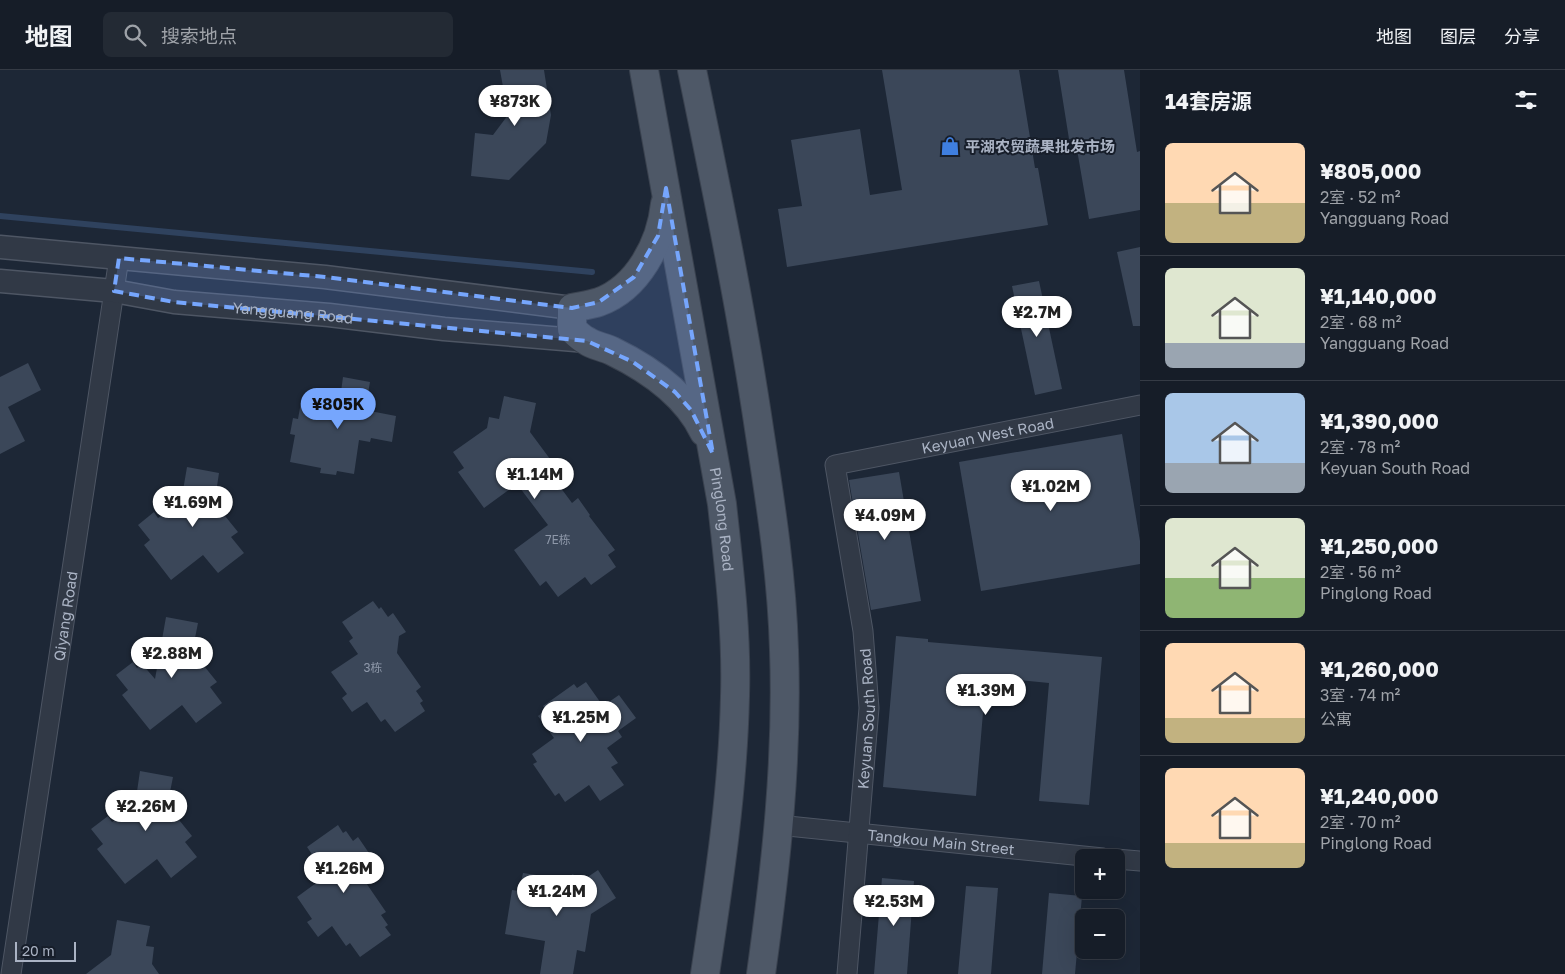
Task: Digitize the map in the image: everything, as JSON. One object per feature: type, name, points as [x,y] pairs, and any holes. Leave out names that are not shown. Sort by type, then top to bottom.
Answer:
[{"type":"main road","name":"Pinglong Road","points":[[644,70],[722,504],[734,631],[735,695],[733,757],[725,835],[706,974]]},
{"type":"main road","points":[[692,70],[728,242],[748,354],[778,569],[784,648],[785,718],[778,825],[761,974]]},
{"type":"main road","points":[[666,188],[664,213],[658,236],[647,259],[634,277],[619,291],[599,302],[572,308],[572,329],[586,342],[611,350],[633,362],[676,392],[695,416],[713,454]]},
{"type":"street","points":[[0,247],[325,277],[572,308]]},
{"type":"street","name":"Qiyang Road","points":[[11,974],[119,258]]},
{"type":"street","name":"Yangguang Road","points":[[0,281],[114,291],[174,302],[329,315],[444,330],[586,342]]},
{"type":"street","name":"Keyuan West Road","points":[[835,464],[1140,405]]},
{"type":"street","name":"Keyuan South Road","points":[[835,464],[863,631],[869,708],[847,974]]},
{"type":"street","name":"Tangkou Main Street","points":[[778,825],[1075,855]]},
{"type":"street","points":[[1125,860],[1140,861]]},
{"type":"highlighted area","points":[[666,188],[713,454],[691,410],[675,392],[633,362],[587,341],[174,302],[114,291],[119,258],[325,277],[572,308],[599,302],[634,277],[658,236]]},
{"type":"building","points":[[500,70],[544,70],[551,115],[546,143],[509,180],[471,176],[475,133],[493,135],[508,115]]},
{"type":"building","points":[[882,70],[1019,70],[1035,168],[1038,168],[1048,225],[787,267],[778,209],[802,206],[791,140],[860,129],[870,195],[902,190]]},
{"type":"building","points":[[1058,70],[1124,70],[1137,152],[1140,151],[1140,210],[1089,219],[1075,138],[1069,139]]},
{"type":"building","points":[[1140,247],[1140,326],[1133,326],[1117,252]]},
{"type":"building","points":[[1039,281],[1062,389],[1035,395],[1012,286]]},
{"type":"building","points":[[28,363],[41,390],[8,407],[25,441],[0,454],[0,377]]},
{"type":"building","points":[[343,377],[370,382],[365,410],[396,416],[392,442],[371,438],[370,442],[359,440],[354,474],[337,471],[336,475],[320,473],[321,468],[290,462],[295,435],[290,434],[293,418],[298,419],[301,402],[334,408],[336,398],[340,399]]},
{"type":"building","points":[[504,396],[536,403],[530,432],[553,463],[546,468],[572,503],[578,498],[615,550],[608,555],[616,567],[591,585],[585,577],[558,597],[546,581],[540,586],[514,550],[548,525],[517,484],[484,508],[458,472],[464,468],[453,452],[487,428],[489,417],[499,419]]},
{"type":"building","points":[[1122,434],[1140,541],[1140,564],[981,591],[959,462]]},
{"type":"building","points":[[187,467],[219,473],[216,493],[224,494],[221,511],[238,532],[231,537],[244,553],[218,573],[203,555],[171,580],[144,545],[150,540],[138,525],[154,512],[158,518],[181,502]]},
{"type":"building","points":[[899,472],[921,601],[871,610],[849,480]]},
{"type":"building","points":[[373,601],[379,609],[381,607],[388,617],[393,613],[406,632],[399,636],[397,653],[421,687],[416,691],[423,701],[420,703],[425,711],[395,732],[385,719],[381,722],[367,702],[352,712],[342,698],[347,694],[331,672],[358,654],[349,641],[353,638],[342,622]]},
{"type":"building","points":[[166,617],[198,623],[194,643],[203,644],[200,661],[217,682],[210,687],[222,703],[196,723],[182,705],[150,730],[122,695],[128,690],[116,675],[133,662],[137,668],[142,664],[155,679]]},
{"type":"building","points":[[896,636],[928,639],[928,642],[1102,657],[1089,805],[1039,801],[1049,683],[986,677],[976,796],[883,787]]},
{"type":"building","points":[[586,682],[603,706],[619,695],[636,718],[618,731],[622,737],[607,748],[618,763],[611,767],[624,785],[600,801],[589,785],[565,802],[559,793],[555,796],[533,764],[537,762],[532,754],[554,738],[538,716],[546,710],[543,706],[574,684],[577,688]]},
{"type":"building","points":[[140,771],[173,777],[169,797],[178,798],[175,815],[192,836],[185,842],[197,857],[171,878],[157,859],[125,884],[97,849],[103,844],[91,829],[108,816],[112,822],[135,805]]},
{"type":"building","points":[[338,825],[343,833],[346,831],[353,841],[358,837],[371,856],[364,860],[362,877],[386,912],[381,915],[388,925],[385,927],[391,935],[360,957],[350,943],[346,946],[332,926],[318,937],[307,922],[312,919],[297,897],[323,878],[314,866],[318,863],[307,847]]},
{"type":"building","points":[[598,870],[616,898],[591,914],[585,952],[577,950],[573,974],[540,974],[545,941],[505,934],[512,890],[519,891],[523,873],[543,876],[540,896],[573,874],[579,883]]},
{"type":"building","points":[[882,878],[914,881],[907,974],[874,974]]},
{"type":"building","points":[[966,886],[998,888],[991,974],[958,974]]},
{"type":"building","points":[[1049,893],[1075,895],[1075,899],[1082,899],[1081,909],[1075,909],[1075,974],[1042,974]]},
{"type":"building","points":[[117,920],[150,926],[146,946],[154,947],[152,964],[159,974],[86,974],[111,955]]},
{"type":"waterway","points":[[0,216],[592,272]]},
{"type":"place","name":"平湖农贸蔬果批发市场","points":[[950,146]]}]
